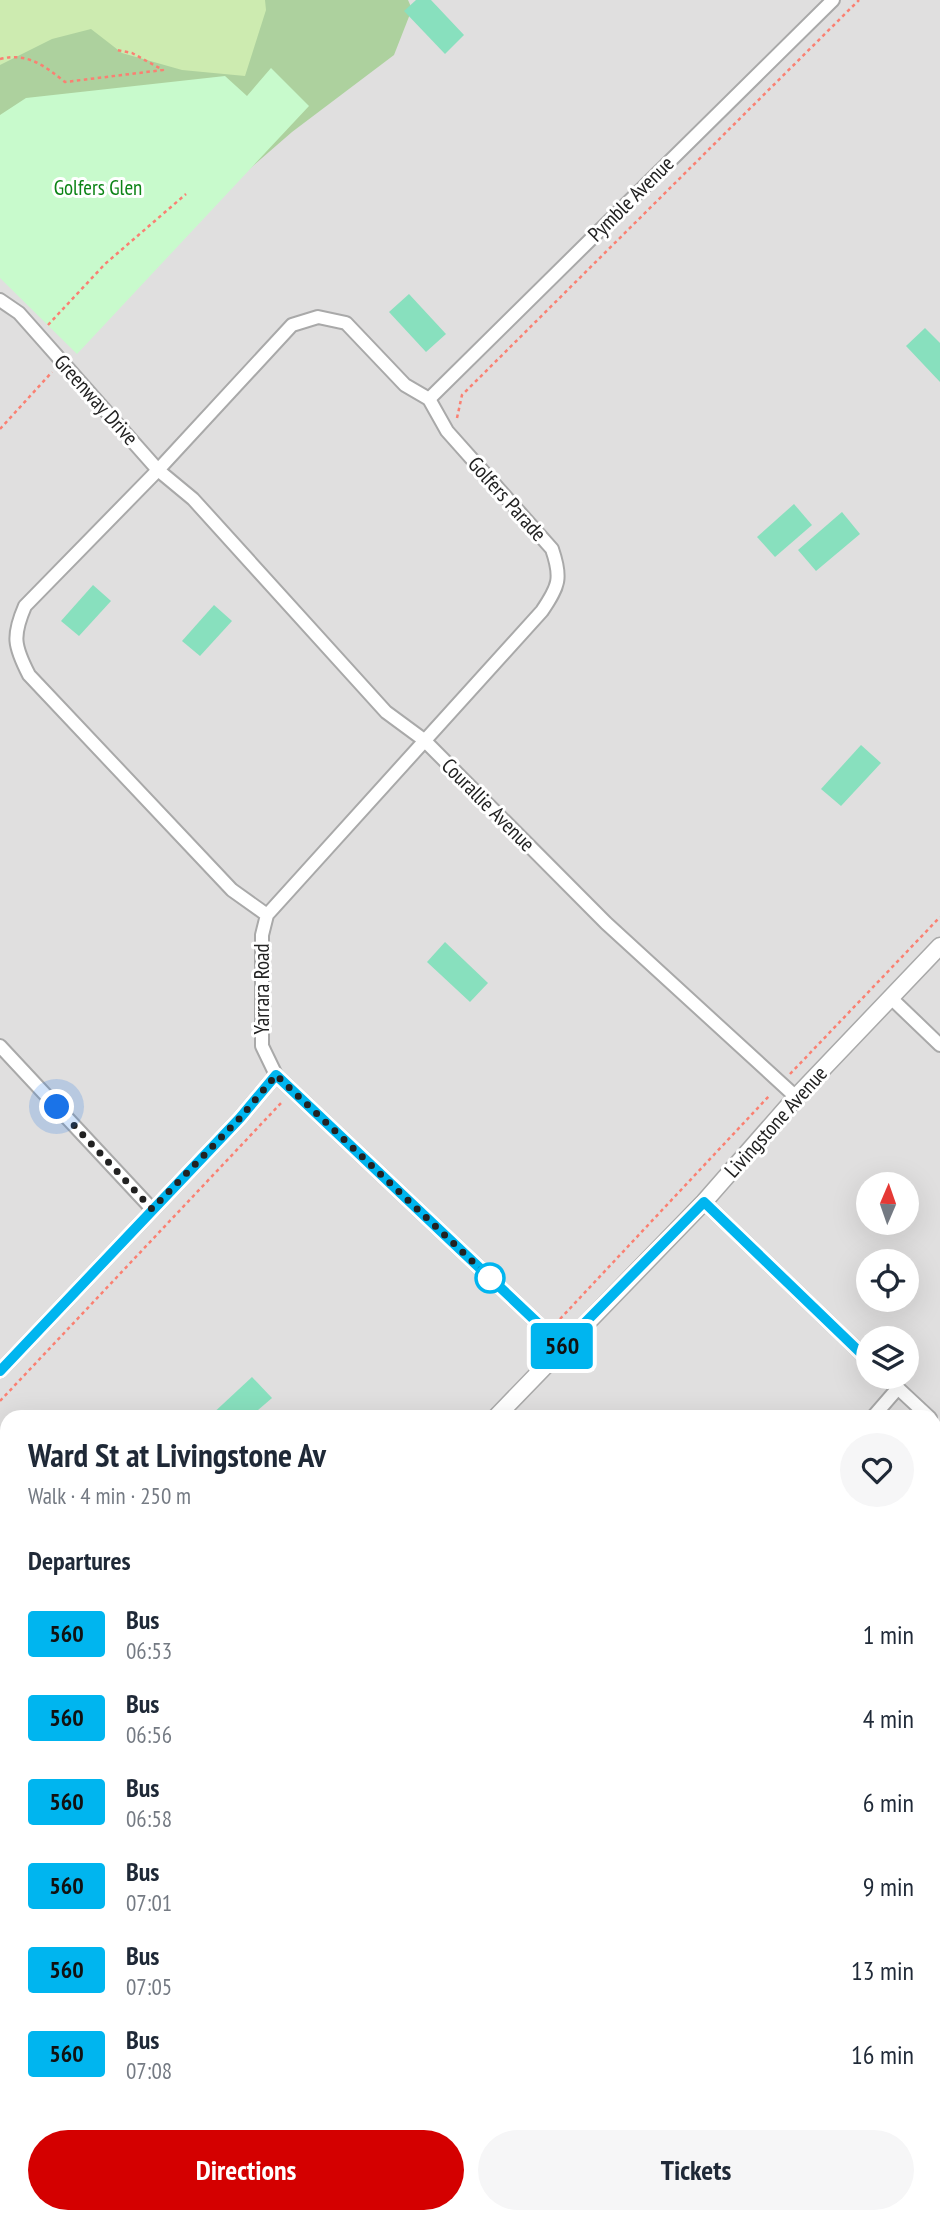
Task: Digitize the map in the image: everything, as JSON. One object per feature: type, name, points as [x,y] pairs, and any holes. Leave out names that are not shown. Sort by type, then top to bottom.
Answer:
[{"type":"street","name":"Pymble Avenue","points":[[429,399],[834,0]]},
{"type":"street","name":"Greenway Drive","points":[[0,300],[19,313],[158,470],[193,499]]},
{"type":"street","name":"Golfers Parade","points":[[318,317],[346,323],[405,385],[429,399],[447,431],[552,549],[560,572],[554,593],[541,611],[267,915],[222,880],[29,674],[17,650],[15,628],[25,606],[158,470],[292,324],[318,317]]},
{"type":"street","name":"Courallie Avenue","points":[[193,499],[386,712],[424,740],[606,923],[796,1097]]},
{"type":"street","name":"Yarrara Road","points":[[267,915],[262,935],[262,1046],[276,1075]]},
{"type":"street","name":"Livingstone Avenue","points":[[502,1410],[704,1202],[796,1097],[940,946]]},
{"type":"street","points":[[891,998],[940,1045]]},
{"type":"street","points":[[0,1046],[152,1209]]},
{"type":"street","points":[[0,1371],[240,1118],[276,1075],[562,1346]]},
{"type":"street","points":[[704,1202],[856,1348]]},
{"type":"street","points":[[879,1410],[897,1389]]},
{"type":"street","points":[[899,1389],[921,1410]]},
{"type":"path","points":[[455,419],[460,416],[462,395],[859,0]]},
{"type":"path","points":[[0,59],[29,58],[43,64],[65,82],[163,70],[132,53],[117,50]]},
{"type":"path","points":[[38,335],[104,264],[186,194]]},
{"type":"path","points":[[0,429],[61,362]]},
{"type":"path","points":[[790,1074],[940,916]]},
{"type":"path","points":[[560,1319],[769,1096]]},
{"type":"path","points":[[0,1401],[282,1102]]},
{"type":"shaded area","points":[[392,0],[940,0],[940,1410],[0,1410],[0,115]]},
{"type":"green space","points":[[0,0],[290,0],[247,96],[0,115]]},
{"type":"green space","name":"Golfers Glen","points":[[265,0],[408,0],[412,9],[394,55],[292,132],[201,211],[0,269],[0,65],[52,39],[91,29],[122,53],[182,70],[245,76],[266,10]]},
{"type":"green space","points":[[416,0],[431,0],[464,35],[445,54],[404,11]]},
{"type":"green space","name":"Golfers Glen","points":[[271,68],[309,106],[77,354],[0,278],[0,115],[26,98],[225,76],[247,96]]},
{"type":"green space","points":[[409,294],[446,334],[426,352],[389,312]]},
{"type":"green space","points":[[925,328],[940,343],[940,382],[906,346]]},
{"type":"green space","points":[[794,504],[812,525],[775,557],[757,537]]},
{"type":"green space","points":[[842,512],[860,534],[816,571],[798,550]]},
{"type":"green space","points":[[93,585],[111,601],[79,636],[61,621]]},
{"type":"green space","points":[[214,605],[232,621],[200,656],[182,641]]},
{"type":"green space","points":[[861,745],[881,763],[841,806],[821,789]]},
{"type":"green space","points":[[445,942],[488,983],[470,1002],[427,962]]},
{"type":"green space","points":[[252,1377],[272,1398],[258,1410],[217,1410]]},
{"type":"bus line","name":"560","points":[[0,1371],[240,1118],[276,1075],[562,1346],[704,1202],[856,1348]]},
{"type":"route","points":[[57,1107],[152,1209],[240,1118],[276,1075],[490,1278]]}]
